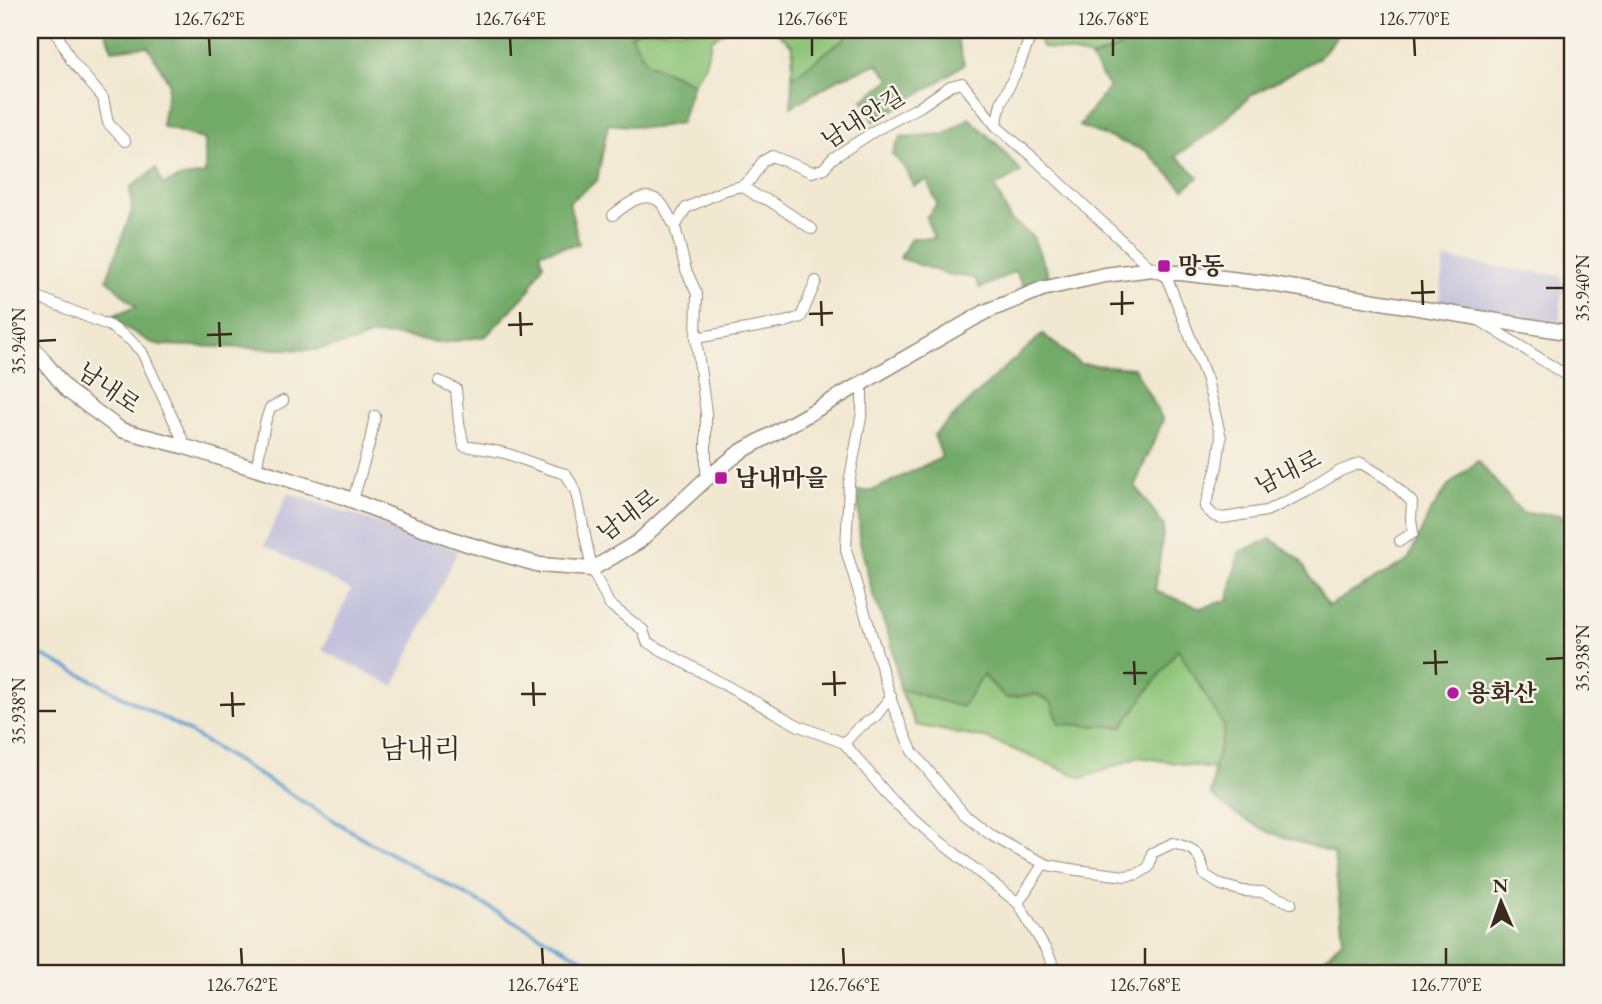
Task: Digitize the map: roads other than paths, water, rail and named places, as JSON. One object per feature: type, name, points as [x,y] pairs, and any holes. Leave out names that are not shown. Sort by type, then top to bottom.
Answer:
[{"type":"street","points":[[55,30],[71,60],[103,97],[107,123],[125,141]]},
{"type":"street","points":[[996,126],[1001,103],[1033,30]]},
{"type":"street","name":"남내안길","points":[[743,186],[751,179],[762,161],[772,156],[812,172],[823,169],[833,158],[876,130],[921,106],[950,86],[962,83],[996,126],[1158,271]]},
{"type":"street","points":[[675,227],[686,208],[724,190],[743,186],[812,229]]},
{"type":"street","points":[[613,215],[641,197],[652,198],[661,203],[675,227],[686,270],[697,294],[696,338],[706,413],[706,479]]},
{"type":"street","points":[[1570,332],[1572,225]]},
{"type":"street","name":"남내로","points":[[1158,271],[1207,380],[1221,438],[1217,467],[1205,507],[1214,516],[1223,518],[1266,511],[1306,492],[1340,471],[1362,463],[1389,480],[1412,502],[1413,533],[1401,541]]},
{"type":"street","name":"남내로","points":[[30,344],[68,391],[121,430],[186,447],[353,500],[438,534],[540,565],[592,569],[638,542],[706,479],[740,452],[985,312],[1042,289],[1105,275],[1181,272],[1265,282],[1570,332]]},
{"type":"street","points":[[696,338],[801,317],[816,281]]},
{"type":"street","points":[[30,294],[110,326],[129,339],[142,352],[186,447]]},
{"type":"street","points":[[1472,316],[1572,379]]},
{"type":"street","points":[[439,381],[456,389],[464,446],[510,455],[566,474],[576,492],[592,569],[609,604],[643,630],[647,642],[799,726],[844,743],[891,799],[934,837],[1018,903],[1058,974]]},
{"type":"street","points":[[862,383],[862,412],[849,483],[846,550],[891,696],[912,751],[964,814],[990,835],[1044,863],[1125,876],[1138,874],[1149,867],[1153,853],[1173,843],[1192,848],[1200,858],[1205,875],[1221,885],[1243,891],[1262,892],[1291,902]]},
{"type":"street","points":[[256,470],[270,408],[283,401]]},
{"type":"street","points":[[353,500],[375,416]]},
{"type":"street","points":[[844,743],[857,729],[876,716],[891,696]]},
{"type":"street","points":[[1018,903],[1044,863]]},
{"type":"waterway","points":[[30,650],[184,729],[371,843],[611,974]]},
{"type":"railway","points":[[1553,30],[1572,34]]},
{"type":"place","name":"망동","points":[[1164,266]]},
{"type":"place","name":"남내마을","points":[[721,478]]},
{"type":"place","name":"용화산","points":[[1453,693]]},
{"type":"district","name":"남내리","points":[[420,748]]}]
